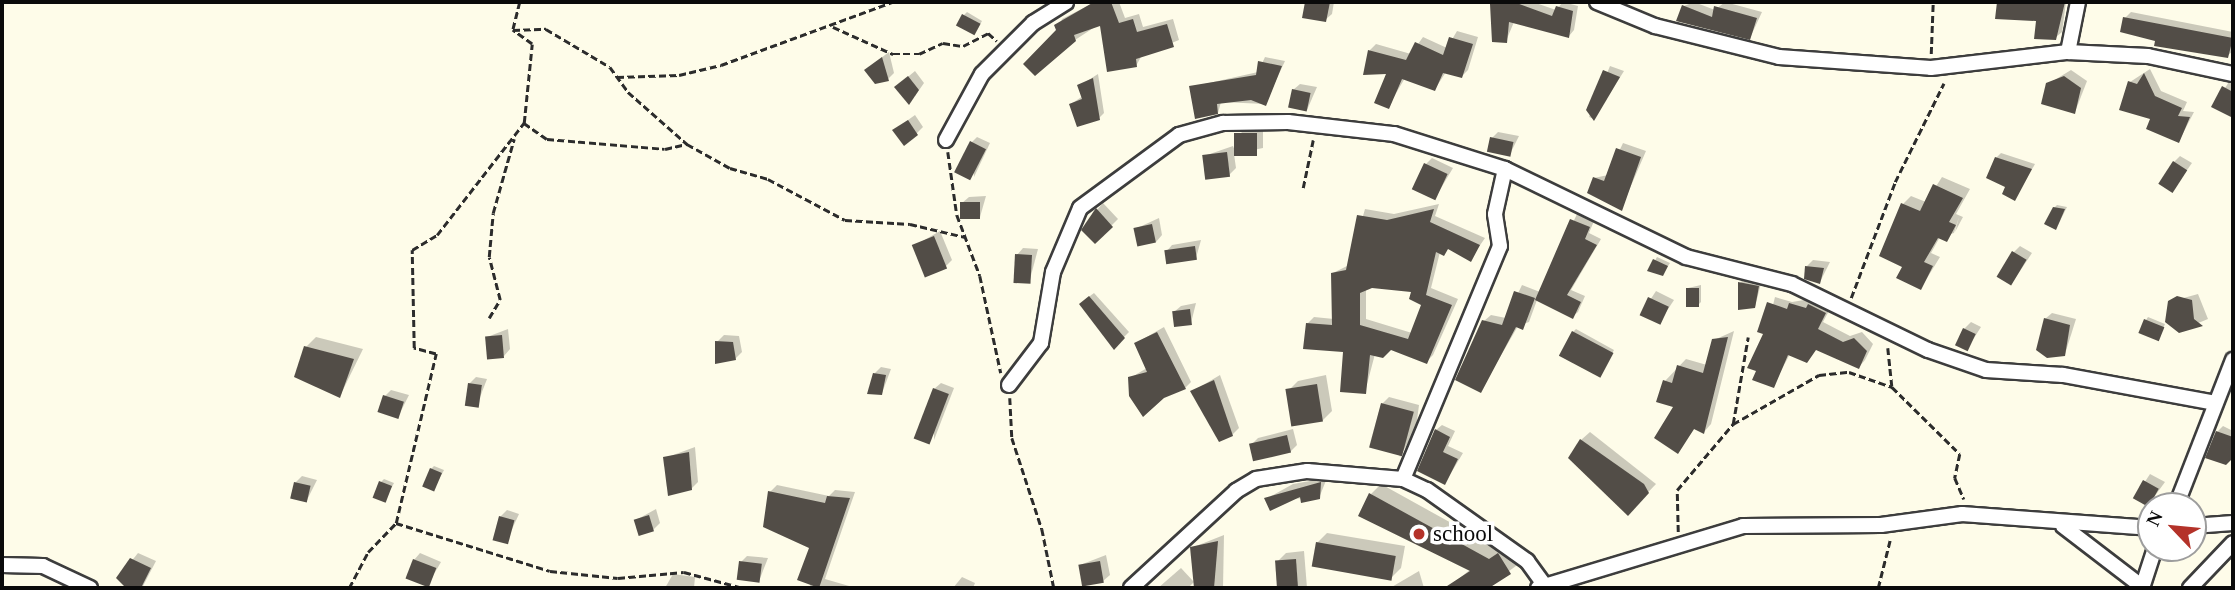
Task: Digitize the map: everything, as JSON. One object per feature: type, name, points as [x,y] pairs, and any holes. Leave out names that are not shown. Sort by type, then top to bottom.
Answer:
[{"type":"street","points":[[946,139],[963,100],[1008,50],[1066,2]]},
{"type":"street","points":[[1597,2],[1656,26],[1779,57],[1931,68],[2068,52],[2148,56],[2233,74]]},
{"type":"street","points":[[2068,52],[2078,2]]},
{"type":"street","points":[[1009,385],[1041,343],[1063,241],[1080,208],[1113,178],[1179,135],[1223,123],[1318,123],[1394,134],[1505,169],[1686,257],[1772,277],[1887,331],[1986,370],[2063,375],[2215,403]]},
{"type":"street","points":[[1402,479],[1497,254],[1495,214],[1505,169]]},
{"type":"street","points":[[2181,492],[2233,360]]},
{"type":"street","points":[[1131,588],[1256,479],[1307,471],[1402,479],[1527,561],[1541,587],[1678,542],[1743,526],[1895,523],[1970,515],[2060,524],[2137,527]]},
{"type":"street","points":[[2207,525],[2233,523]]},
{"type":"street","points":[[2060,524],[2141,587],[2150,562]]},
{"type":"street","points":[[2190,588],[2233,543]]},
{"type":"street","points":[[2,565],[43,566],[90,588]]},
{"type":"path","points":[[513,30],[520,2]]},
{"type":"path","points":[[617,77],[679,75],[833,27],[892,2]]},
{"type":"path","points":[[1931,68],[1933,2]]},
{"type":"path","points":[[833,27],[893,54],[919,54],[943,43],[963,46],[988,33],[1008,50]]},
{"type":"path","points":[[513,30],[546,29],[617,77],[687,144],[845,220],[911,224],[965,237]]},
{"type":"path","points":[[349,588],[368,552],[396,523],[436,354],[414,348],[412,250],[438,235],[524,123],[532,44],[513,30]]},
{"type":"path","points":[[1848,311],[1895,182],[1952,65]]},
{"type":"path","points":[[524,123],[547,139],[666,149],[687,144]]},
{"type":"path","points":[[1303,188],[1318,123]]},
{"type":"path","points":[[489,318],[500,300],[489,257],[493,214],[515,135]]},
{"type":"path","points":[[946,139],[965,237],[1000,372],[1009,385],[1012,438],[1054,588]]},
{"type":"path","points":[[1887,331],[1892,387]]},
{"type":"path","points":[[1733,424],[1748,337]]},
{"type":"path","points":[[1678,542],[1677,490],[1733,424],[1819,375],[1849,372],[1892,387],[1960,454],[1955,478],[1970,515]]},
{"type":"path","points":[[396,523],[550,571],[618,578],[684,572],[743,588]]},
{"type":"path","points":[[1878,588],[1895,523]]},
{"type":"building","points":[[1094,2],[1111,2],[1119,23],[1133,19],[1137,32],[1167,24],[1174,47],[1136,59],[1137,67],[1107,72],[1100,26],[1074,35],[1076,41],[1035,76],[1023,64],[1056,30],[1054,25]]},
{"type":"building","points":[[1305,2],[1330,2],[1326,22],[1302,18]]},
{"type":"building","points":[[1514,2],[1552,16],[1556,6],[1573,11],[1569,38],[1509,22],[1507,43],[1492,42],[1490,4]]},
{"type":"building","points":[[1997,2],[2065,2],[2056,40],[2034,39],[2036,21],[1995,19]]},
{"type":"building","points":[[1682,5],[1712,17],[1714,6],[1757,18],[1750,40],[1676,21]]},
{"type":"building","points":[[962,14],[981,24],[974,35],[956,25]]},
{"type":"building","points":[[2123,17],[2233,38],[2228,58],[2154,46],[2155,41],[2120,32]]},
{"type":"building","points":[[1449,37],[1473,44],[1462,78],[1443,73],[1435,91],[1402,79],[1389,109],[1374,103],[1386,74],[1363,75],[1368,50],[1406,60],[1415,42],[1443,55]]},
{"type":"building","points":[[882,57],[889,81],[875,84],[864,70]]},
{"type":"building","points":[[1258,61],[1282,66],[1266,106],[1251,100],[1217,104],[1218,114],[1195,119],[1189,86],[1256,75]]},
{"type":"building","points":[[1603,70],[1620,77],[1594,121],[1586,110]]},
{"type":"building","points":[[2144,73],[2155,96],[2182,108],[2178,116],[2190,117],[2179,143],[2146,129],[2150,119],[2119,110],[2128,81],[2137,84]]},
{"type":"building","points":[[908,76],[919,90],[909,105],[894,87]]},
{"type":"building","points":[[2064,76],[2081,88],[2075,114],[2041,104],[2046,83]]},
{"type":"building","points":[[1093,78],[1100,120],[1077,127],[1069,104],[1082,99],[1077,85]]},
{"type":"building","points":[[2222,86],[2233,92],[2233,118],[2211,107]]},
{"type":"building","points":[[1292,89],[1311,93],[1307,112],[1288,108]]},
{"type":"building","points":[[908,120],[918,135],[904,146],[892,130]]},
{"type":"building","points":[[1234,133],[1257,133],[1257,156],[1234,156]]},
{"type":"building","points":[[1490,137],[1513,142],[1510,157],[1487,152]]},
{"type":"building","points":[[970,141],[986,149],[970,180],[954,172]]},
{"type":"building","points":[[1616,148],[1641,157],[1622,211],[1587,193],[1593,177],[1604,181]]},
{"type":"building","points":[[1227,152],[1230,177],[1205,180],[1202,155]]},
{"type":"building","points":[[1995,157],[2032,169],[2015,201],[2002,194],[2005,187],[1986,178]]},
{"type":"building","points":[[2173,161],[2187,170],[2173,193],[2158,184]]},
{"type":"building","points":[[1424,163],[1448,174],[1435,200],[1412,189]]},
{"type":"building","points":[[1933,184],[1963,198],[1949,222],[1956,225],[1947,242],[1938,238],[1924,262],[1933,266],[1921,290],[1896,278],[1902,267],[1879,256],[1901,203],[1920,211]]},
{"type":"building","points":[[960,202],[980,202],[980,219],[960,219]]},
{"type":"building","points":[[2053,207],[2065,209],[2056,230],[2044,224]]},
{"type":"building","points":[[1096,208],[1113,227],[1095,244],[1081,230]]},
{"type":"building","points":[[1434,209],[1430,222],[1480,245],[1471,262],[1448,249],[1444,256],[1436,252],[1426,295],[1452,305],[1427,364],[1391,350],[1383,358],[1370,355],[1366,394],[1340,392],[1343,352],[1303,349],[1306,323],[1332,325],[1331,273],[1346,270],[1357,215],[1387,220]],"holes":[[[1372,288],[1411,292],[1409,299],[1421,305],[1408,339],[1360,325],[1360,293]]]},
{"type":"building","points":[[1570,219],[1590,227],[1585,239],[1597,245],[1567,295],[1581,302],[1573,319],[1535,300]]},
{"type":"building","points":[[1152,224],[1156,243],[1137,247],[1133,228]]},
{"type":"building","points":[[934,236],[947,268],[925,277],[912,245]]},
{"type":"building","points":[[1195,246],[1197,260],[1166,264],[1164,250]]},
{"type":"building","points":[[2012,251],[2027,260],[2011,285],[1997,277]]},
{"type":"building","points":[[1015,254],[1032,255],[1030,284],[1013,283]]},
{"type":"building","points":[[1653,259],[1668,266],[1663,276],[1647,271]]},
{"type":"building","points":[[1805,266],[1824,268],[1820,284],[1804,279]]},
{"type":"building","points":[[1738,282],[1759,286],[1755,308],[1738,310]]},
{"type":"building","points":[[1686,288],[1699,288],[1699,307],[1686,307]]},
{"type":"building","points":[[1514,291],[1535,298],[1523,330],[1516,327],[1481,393],[1455,380],[1482,320],[1502,325]]},
{"type":"building","points":[[1089,296],[1125,338],[1114,350],[1079,304]]},
{"type":"building","points":[[2177,296],[2192,300],[2194,319],[2203,326],[2179,333],[2165,322],[2168,301]]},
{"type":"building","points":[[1648,297],[1669,307],[1660,325],[1640,315]]},
{"type":"building","points":[[1767,302],[1787,309],[1789,303],[1806,308],[1808,304],[1826,313],[1818,329],[1843,342],[1854,338],[1867,351],[1859,369],[1816,350],[1807,363],[1788,355],[1774,388],[1752,380],[1756,371],[1747,368],[1763,334],[1757,332]]},
{"type":"building","points":[[1190,309],[1192,325],[1174,327],[1172,311]]},
{"type":"building","points":[[2044,318],[2070,325],[2065,356],[2047,358],[2036,350]]},
{"type":"building","points":[[2144,319],[2164,327],[2159,341],[2138,333]]},
{"type":"building","points":[[1963,328],[1976,334],[1968,351],[1955,345]]},
{"type":"building","points":[[1572,331],[1613,353],[1600,378],[1559,356]]},
{"type":"building","points":[[1157,332],[1186,389],[1164,398],[1143,417],[1129,396],[1128,377],[1147,372],[1134,343]]},
{"type":"building","points":[[502,335],[504,358],[487,359],[485,336]]},
{"type":"building","points":[[1728,337],[1704,434],[1694,429],[1678,454],[1654,438],[1673,407],[1656,402],[1663,380],[1672,383],[1677,365],[1703,373],[1712,339]]},
{"type":"building","points":[[715,341],[733,342],[736,360],[715,364]]},
{"type":"building","points":[[304,346],[354,359],[340,398],[294,377]]},
{"type":"building","points":[[873,373],[886,375],[882,395],[867,394]]},
{"type":"building","points":[[1214,380],[1233,436],[1219,442],[1190,391]]},
{"type":"building","points":[[468,383],[482,385],[479,408],[465,406]]},
{"type":"building","points":[[1317,384],[1323,422],[1291,427],[1285,389]]},
{"type":"building","points":[[933,388],[949,394],[930,445],[914,438]]},
{"type":"building","points":[[383,395],[404,402],[398,419],[377,412]]},
{"type":"building","points":[[1381,403],[1414,412],[1402,456],[1369,447]]},
{"type":"building","points":[[1435,429],[1450,437],[1443,452],[1458,459],[1445,485],[1417,471]]},
{"type":"building","points":[[2216,431],[2233,437],[2233,458],[2226,465],[2205,458]]},
{"type":"building","points":[[1287,435],[1291,453],[1253,461],[1249,444]]},
{"type":"building","points":[[1580,439],[1644,484],[1649,493],[1628,516],[1568,458]]},
{"type":"building","points":[[689,452],[692,490],[668,496],[663,457]]},
{"type":"building","points":[[430,468],[442,473],[434,491],[422,486]]},
{"type":"building","points":[[2143,480],[2159,489],[2157,492],[2137,492],[2137,501],[2133,498]]},
{"type":"building","points":[[379,481],[392,486],[386,503],[373,498]]},
{"type":"building","points":[[294,482],[311,486],[307,502],[290,499]]},
{"type":"building","points":[[1321,482],[1320,499],[1301,503],[1300,497],[1270,511],[1264,498]]},
{"type":"building","points":[[768,491],[825,503],[827,496],[850,498],[819,588],[797,580],[809,548],[763,527]]},
{"type":"building","name":"school","points":[[1369,493],[1489,559],[1498,553],[1511,574],[1489,588],[1444,588],[1470,571],[1358,516]]},
{"type":"building","points":[[649,515],[654,531],[639,536],[634,520]]},
{"type":"building","points":[[499,516],[514,520],[508,544],[493,540]]},
{"type":"building","points":[[1218,541],[1214,588],[1194,588],[1190,547]]},
{"type":"building","points":[[1316,542],[1396,556],[1391,581],[1312,567]]},
{"type":"building","points":[[130,558],[151,568],[141,588],[126,588],[116,578]]},
{"type":"building","points":[[413,559],[436,568],[429,588],[405,579]]},
{"type":"building","points":[[1296,559],[1298,588],[1277,588],[1275,560]]},
{"type":"building","points":[[739,561],[762,564],[760,583],[737,580]]},
{"type":"building","points":[[1100,561],[1104,583],[1082,586],[1078,565]]},
{"type":"place","name":"school","points":[[1419,534]]}]
